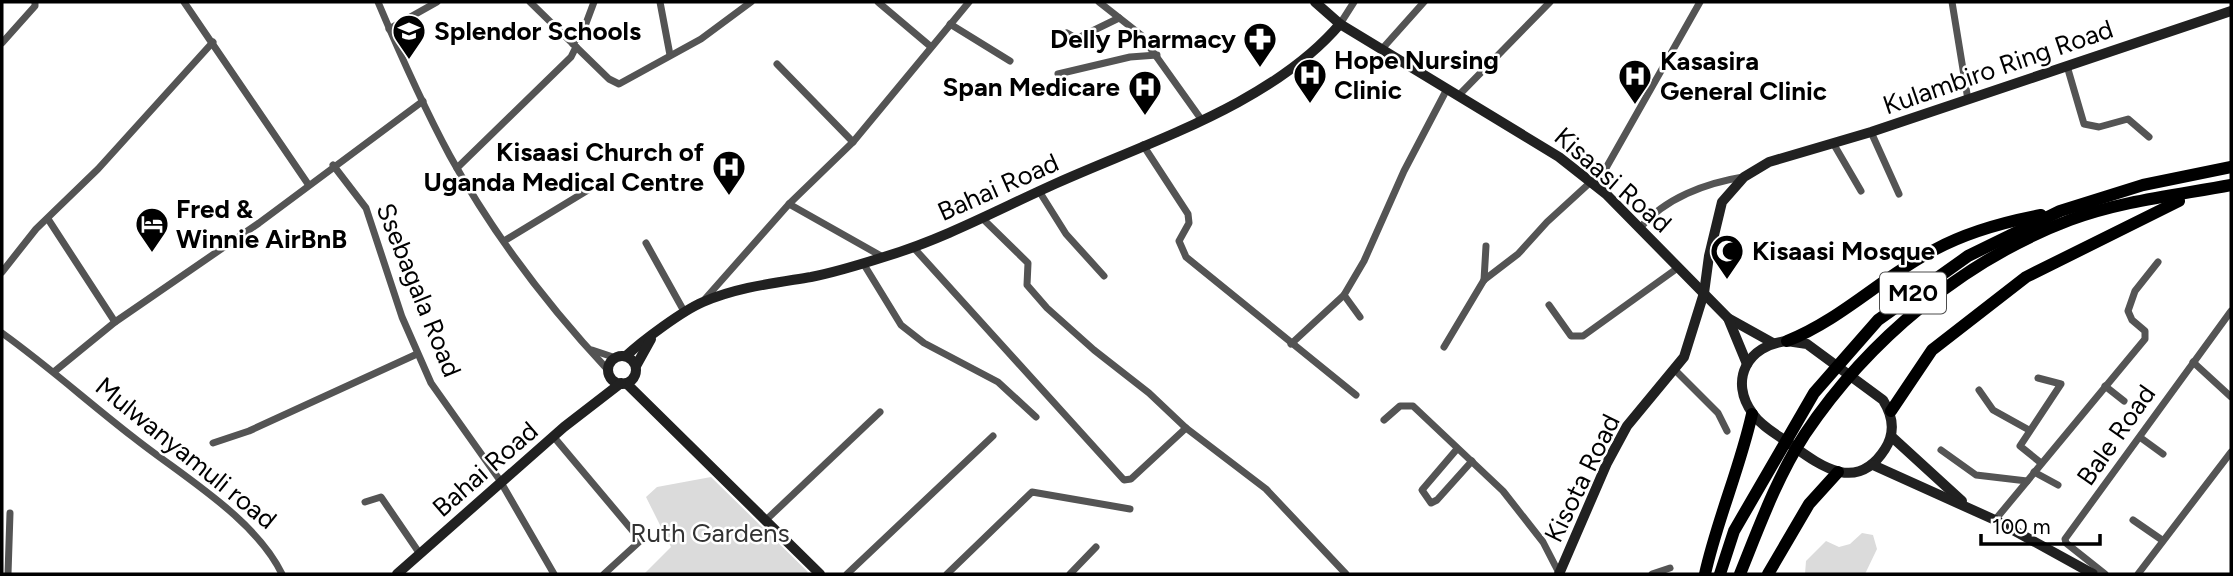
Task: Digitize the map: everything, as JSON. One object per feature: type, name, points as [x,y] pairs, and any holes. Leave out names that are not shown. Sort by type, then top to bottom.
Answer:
[{"type":"highway","name":"M20","points":[[1720,574],[1734,531],[1814,393],[1848,350],[1878,320],[1947,268],[2060,211],[2143,185],[2231,167]]},
{"type":"highway","name":"M20","points":[[1740,574],[1771,498],[1804,436],[1842,385],[1923,305],[2021,242],[2072,220],[2231,185]]},
{"type":"highway","points":[[1891,411],[1932,349],[2026,277],[2155,210],[2209,189]]},
{"type":"highway","points":[[1787,341],[1815,330],[1933,250],[2001,223],[2060,211]]},
{"type":"highway","points":[[1704,574],[1724,505],[1745,448],[1752,414]]},
{"type":"highway","points":[[1768,574],[1809,504],[1838,472]]},
{"type":"street","points":[[2,43],[35,6],[35,2]]},
{"type":"street","points":[[184,2],[214,42],[308,184]]},
{"type":"street","points":[[377,2],[422,101],[457,168],[504,241],[609,373],[647,401],[820,574]]},
{"type":"street","points":[[389,29],[420,6],[436,2]]},
{"type":"street","points":[[530,2],[609,79],[619,83],[701,39],[751,2]]},
{"type":"street","points":[[457,168],[571,57],[594,2]]},
{"type":"street","points":[[660,2],[670,55]]},
{"type":"street","points":[[878,2],[930,46]]},
{"type":"street","points":[[702,302],[789,204],[853,142],[969,2]]},
{"type":"street","points":[[1100,2],[1141,34],[1201,119]]},
{"type":"street","name":"Kisaasi Road","points":[[1315,2],[1340,24],[1537,142],[1593,183],[1728,318]]},
{"type":"street","points":[[1340,24],[1354,2]]},
{"type":"street","points":[[1382,49],[1424,2]]},
{"type":"street","points":[[1459,95],[1550,2]]},
{"type":"street","points":[[1444,347],[1484,281],[1518,254],[1547,222],[1593,183],[1626,136],[1700,2]]},
{"type":"street","points":[[1952,2],[1968,100]]},
{"type":"street","name":"Kulambiro Ring Road","points":[[1744,177],[1769,162],[1871,132],[2231,11]]},
{"type":"street","points":[[1068,33],[1076,38],[1119,18]]},
{"type":"street","points":[[950,24],[1010,61]]},
{"type":"street","name":"Bahai Road","points":[[600,397],[609,373],[621,357],[702,302],[756,285],[809,277],[883,257],[982,218],[1248,96],[1301,63],[1321,46],[1340,24]]},
{"type":"street","points":[[2,272],[36,229],[136,128],[214,42]]},
{"type":"street","points":[[1058,74],[1130,57],[1157,55]]},
{"type":"street","points":[[777,64],[853,142]]},
{"type":"street","points":[[2067,66],[2084,124],[2099,127],[2128,119],[2148,137]]},
{"type":"street","points":[[1291,344],[1344,295],[1364,261],[1404,171],[1447,89]]},
{"type":"street","points":[[55,370],[116,322],[259,223],[422,101]]},
{"type":"street","points":[[1871,132],[1899,194]]},
{"type":"street","points":[[1833,144],[1861,191]]},
{"type":"street","points":[[1143,145],[1188,214],[1189,223],[1179,241],[1182,253],[1356,395]]},
{"type":"street","name":"Ssebagala Road","points":[[333,165],[366,208],[417,354],[437,393],[501,482],[553,574]]},
{"type":"street","points":[[1640,228],[1653,212],[1683,196],[1715,181],[1744,177]]},
{"type":"street","name":"Kisota Road","points":[[1559,573],[1594,491],[1627,426],[1675,370],[1688,350],[1704,293],[1709,256],[1722,202],[1744,177]]},
{"type":"street","points":[[504,241],[588,190]]},
{"type":"street","points":[[1039,191],[1066,234],[1104,276]]},
{"type":"street","points":[[789,204],[883,257]]},
{"type":"street","points":[[982,218],[1028,263],[1027,285],[1038,299],[1186,428],[1266,489],[1346,574]]},
{"type":"street","points":[[48,219],[116,322]]},
{"type":"street","points":[[646,243],[685,313]]},
{"type":"street","points":[[1484,281],[1486,246]]},
{"type":"street","points":[[913,247],[1124,480],[1131,479],[1186,428]]},
{"type":"street","points":[[1995,520],[2145,339],[2145,331],[2129,316],[2129,306],[2135,291],[2158,262]]},
{"type":"street","points":[[863,263],[901,325],[924,344],[998,382],[1036,417]]},
{"type":"street","points":[[1549,305],[1571,335],[1583,336],[1679,267]]},
{"type":"street","points":[[1344,295],[1360,317]]},
{"type":"street","name":"Bale Road","points":[[2105,574],[2066,543],[2065,539],[2231,311]]},
{"type":"street","points":[[1728,318],[1773,343]]},
{"type":"street","points":[[1728,318],[1747,364]]},
{"type":"street","name":"Mulwanyamuli road","points":[[2,333],[55,370],[107,417],[237,519],[271,551],[282,574]]},
{"type":"street","name":"Bahai Road","points":[[397,574],[600,397],[623,383],[635,370],[651,338]]},
{"type":"street","points":[[1787,341],[1807,344],[1823,354],[1883,400],[1891,411],[1892,437],[1873,466],[1851,474],[1838,472],[1808,458],[1752,414],[1743,389],[1742,377],[1747,364],[1764,346],[1787,341]]},
{"type":"street","points":[[592,350],[621,357],[635,370],[647,401]]},
{"type":"street","points":[[213,443],[249,431],[417,354]]},
{"type":"street","points":[[2193,362],[2231,397]]},
{"type":"street","points":[[1675,370],[1718,413],[1727,431]]},
{"type":"street","points":[[2038,378],[2061,384],[2020,446],[2041,463]]},
{"type":"street","points":[[2105,386],[2124,401]]},
{"type":"street","points":[[1979,390],[1993,410],[2029,430]]},
{"type":"street","points":[[1384,420],[1400,406],[1413,405],[1517,506],[1543,542],[1559,573]]},
{"type":"street","points":[[766,520],[880,412]]},
{"type":"street","points":[[554,436],[637,536],[639,542],[604,574]]},
{"type":"street","points":[[847,574],[993,436]]},
{"type":"street","points":[[1892,437],[1970,508]]},
{"type":"street","points":[[2141,438],[2163,454]]},
{"type":"street","points":[[1457,449],[1422,490],[1431,503],[1437,500],[1472,461]]},
{"type":"street","points":[[1941,450],[1976,475],[2027,481]]},
{"type":"street","points":[[2138,574],[2231,452]]},
{"type":"street","points":[[1873,466],[1995,520],[2093,574]]},
{"type":"street","points":[[2034,472],[2058,485]]},
{"type":"street","points":[[947,574],[1032,492],[1130,509]]},
{"type":"street","points":[[365,502],[381,497],[420,554]]},
{"type":"street","points":[[8,574],[10,513]]},
{"type":"street","points":[[2133,520],[2162,540]]},
{"type":"street","points":[[1070,574],[1096,547]]},
{"type":"street","points":[[1652,574],[1670,568]]},
{"type":"green space","name":"Ruth Gardens","points":[[711,477],[808,572],[644,574],[671,547],[646,497],[657,487]]},
{"type":"green space","points":[[1862,533],[1873,535],[1877,549],[1865,574],[1805,574],[1806,561],[1826,541],[1839,547],[1850,544]]},
{"type":"place","name":"Splendor Schools","points":[[409,61]]},
{"type":"place","name":"Delly Pharmacy","points":[[1260,69]]},
{"type":"place","name":"Hope Nursing Clinic","points":[[1310,105]]},
{"type":"place","name":"Kasasira General Clinic","points":[[1635,106]]},
{"type":"place","name":"Span Medicare","points":[[1145,117]]},
{"type":"place","name":"Kisaasi Church of Uganda Medical Centre","points":[[729,197]]},
{"type":"place","name":"Fred & Winnie AirBnB","points":[[152,254]]},
{"type":"place","name":"Kisaasi Mosque","points":[[1727,281]]}]
